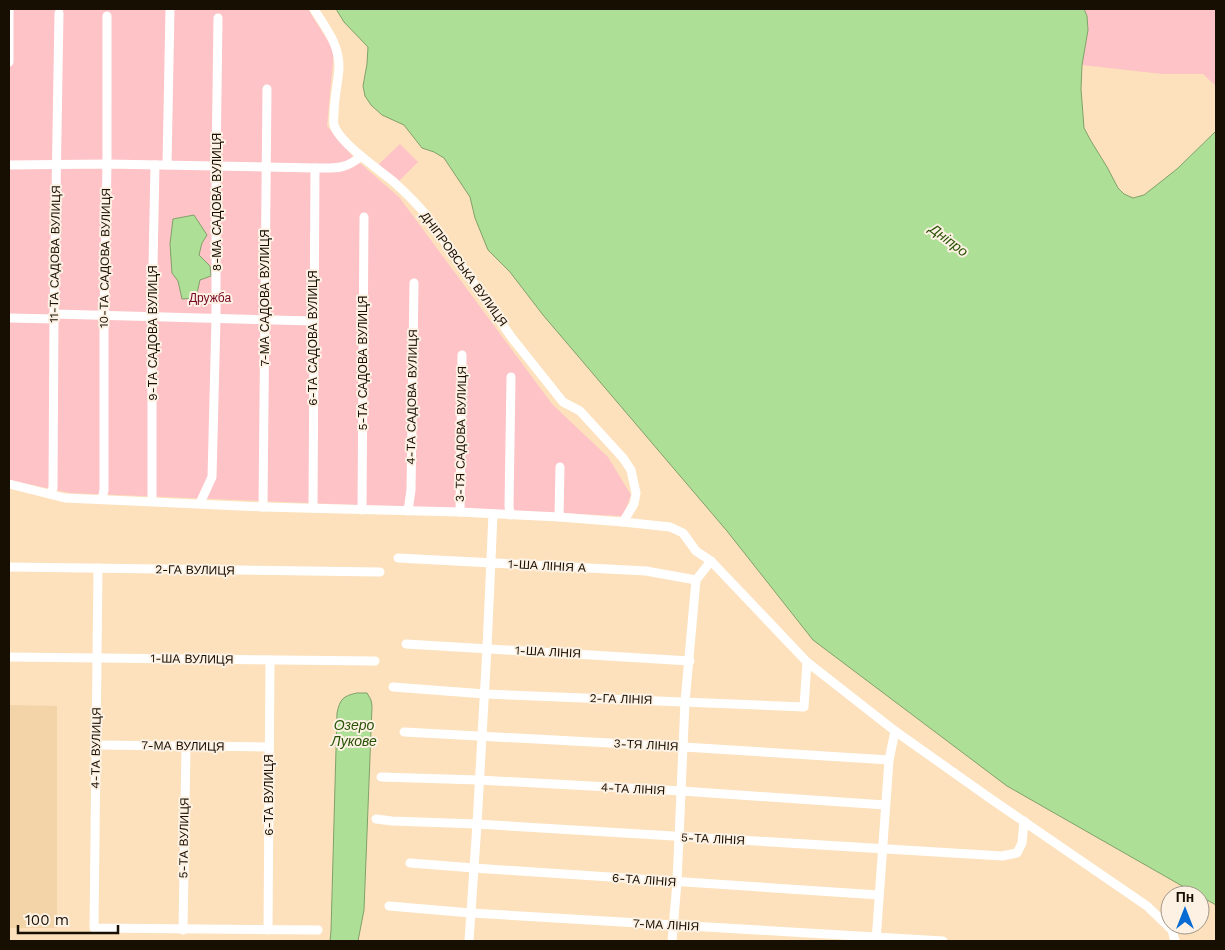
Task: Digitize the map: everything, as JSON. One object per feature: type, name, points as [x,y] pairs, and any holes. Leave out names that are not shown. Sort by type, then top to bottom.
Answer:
[{"type":"street","points":[[9,9],[9,62]]},
{"type":"street","points":[[167,166],[170,9]]},
{"type":"street","name":"ДНІПРОВСЬКА ВУЛИЦЯ","points":[[314,9],[333,39],[337,52],[339,68],[334,102],[334,125],[341,137],[413,200],[427,216],[512,338],[563,402],[580,411],[623,458],[631,470],[636,493],[634,504],[623,522]]},
{"type":"street","name":"11-ТА САДОВА ВУЛИЦЯ","points":[[50,494],[53,488],[59,13]]},
{"type":"street","name":"10-ТА САДОВА ВУЛИЦЯ","points":[[102,499],[104,490],[107,16]]},
{"type":"street","name":"8-МА САДОВА ВУЛИЦЯ","points":[[200,503],[212,477],[216,318],[218,18]]},
{"type":"street","name":"7-МА САДОВА ВУЛИЦЯ","points":[[264,506],[267,89]]},
{"type":"street","points":[[9,165],[107,164],[315,168],[343,167],[361,156]]},
{"type":"street","name":"9-ТА САДОВА ВУЛИЦЯ","points":[[152,501],[152,316],[155,165]]},
{"type":"street","name":"6-ТА САДОВА ВУЛИЦЯ","points":[[313,508],[315,168]]},
{"type":"street","name":"5-ТА САДОВА ВУЛИЦЯ","points":[[362,510],[364,217]]},
{"type":"street","name":"4-ТА САДОВА ВУЛИЦЯ","points":[[408,511],[414,283]]},
{"type":"street","points":[[9,318],[104,315],[313,321]]},
{"type":"street","name":"3-ТЯ САДОВА ВУЛИЦЯ","points":[[460,512],[462,355]]},
{"type":"street","points":[[510,377],[510,515]]},
{"type":"street","points":[[559,517],[560,467]]},
{"type":"street","points":[[9,484],[65,498],[460,512],[559,517],[670,527],[683,533],[696,550],[711,561],[807,662],[894,731],[991,800],[1147,906],[1172,930],[1175,941]]},
{"type":"street","points":[[469,941],[485,694],[493,514]]},
{"type":"street","name":"1-ША ЛІНІЯ А","points":[[398,558],[646,571],[696,580]]},
{"type":"street","points":[[672,941],[677,882],[686,702],[696,580],[711,561]]},
{"type":"street","name":"2-ГА ВУЛИЦЯ","points":[[9,567],[380,572]]},
{"type":"street","name":"4-ТА ВУЛИЦЯ","points":[[98,568],[94,928],[183,930]]},
{"type":"street","name":"1-ША ЛІНІЯ","points":[[406,644],[690,661]]},
{"type":"street","name":"1-ША ВУЛИЦЯ","points":[[9,657],[375,660]]},
{"type":"street","name":"6-ТА ВУЛИЦЯ","points":[[268,930],[270,660]]},
{"type":"street","name":"2-ГА ЛІНІЯ","points":[[392,688],[485,694],[804,707],[807,662]]},
{"type":"street","points":[[876,939],[889,760],[894,731]]},
{"type":"street","name":"3-ТЯ ЛІНІЯ","points":[[404,732],[889,760]]},
{"type":"street","name":"7-МА ВУЛИЦЯ","points":[[96,745],[269,747]]},
{"type":"street","name":"5-ТА ВУЛИЦЯ","points":[[183,930],[186,746]]},
{"type":"street","name":"4-ТА ЛІНІЯ","points":[[380,778],[479,780],[886,805]]},
{"type":"street","name":"5-ТА ЛІНІЯ","points":[[376,819],[1002,856],[1017,853],[1022,843],[1024,821]]},
{"type":"street","name":"6-ТА ЛІНІЯ","points":[[410,863],[879,895]]},
{"type":"street","name":"7-МА ЛІНІЯ","points":[[389,906],[876,939],[943,941]]},
{"type":"street","points":[[183,930],[318,930]]},
{"type":"shaded area","points":[[9,705],[57,706],[57,928],[9,928]]},
{"type":"green space","name":"Дружба","points":[[9,9],[308,9],[334,51],[327,126],[353,157],[399,197],[552,404],[608,457],[631,495],[623,516],[70,493],[9,480]]},
{"type":"green space","points":[[1084,9],[1216,9],[1216,86],[1203,74],[1162,74],[1082,65],[1088,30]]},
{"type":"green space","points":[[400,144],[418,162],[397,183],[378,165]]},
{"type":"water","name":"Дніпро","points":[[336,9],[1084,9],[1087,16],[1088,30],[1082,65],[1081,89],[1084,128],[1118,188],[1124,194],[1133,198],[1144,195],[1177,169],[1216,131],[1216,905],[1210,902],[1210,885],[1180,885],[1007,786],[813,640],[727,531],[543,315],[510,272],[488,250],[475,218],[470,197],[444,158],[422,148],[404,125],[382,115],[371,105],[365,96],[363,86],[368,47],[344,22]]},
{"type":"water","points":[[194,215],[207,235],[202,243],[199,255],[210,266],[211,276],[200,280],[196,298],[182,299],[178,281],[172,273],[170,244],[173,219]]},
{"type":"water","name":"Озеро Лукове","points":[[367,693],[372,706],[364,910],[358,941],[330,941],[337,713],[339,704],[343,699],[348,695]]}]
